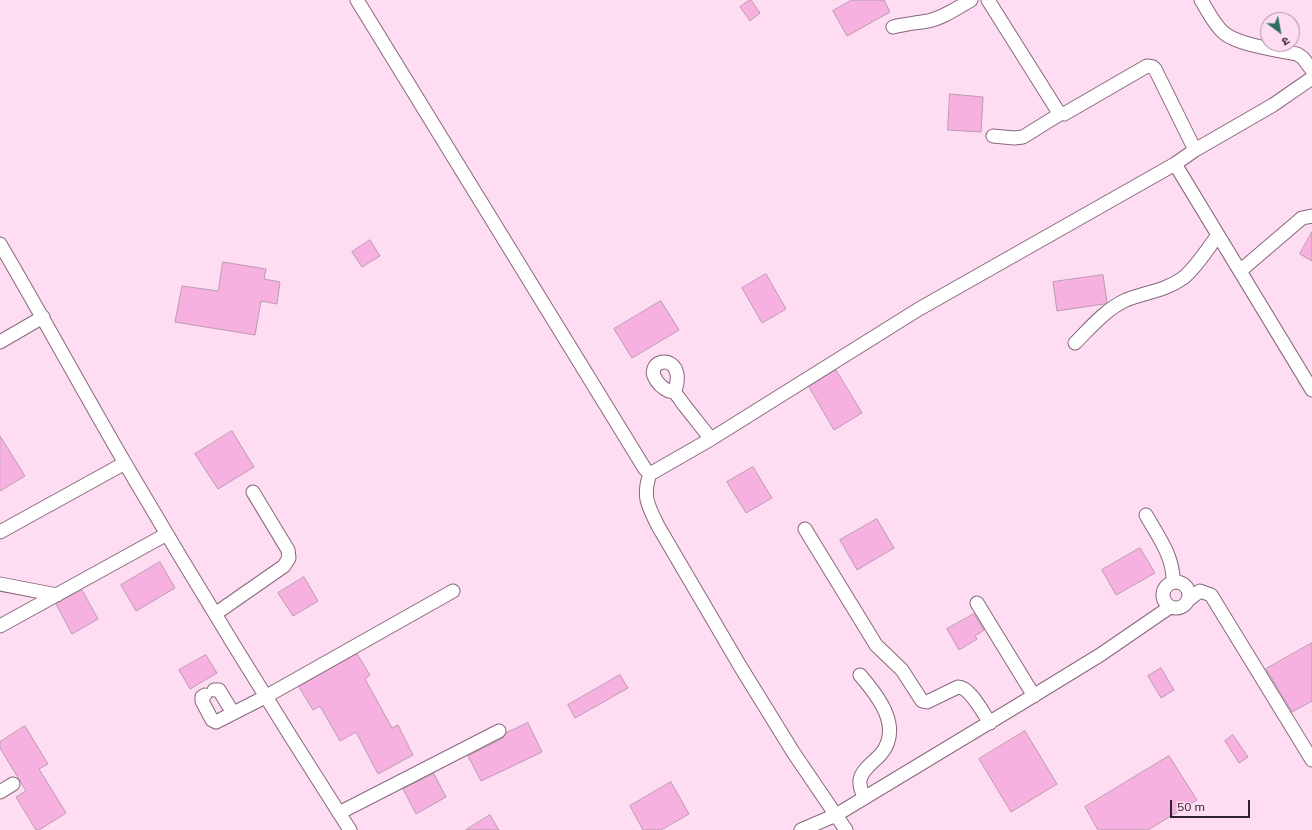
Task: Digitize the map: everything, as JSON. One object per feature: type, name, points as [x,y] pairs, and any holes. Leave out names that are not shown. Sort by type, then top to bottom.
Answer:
[{"type":"street","points":[[357,0],[645,469],[650,474]]},
{"type":"street","points":[[893,27],[928,21],[956,9],[971,0]]},
{"type":"street","points":[[988,0],[1057,112],[1060,114]]},
{"type":"street","points":[[1201,0],[1219,27],[1227,36],[1247,43],[1297,54],[1312,70]]},
{"type":"street","points":[[992,136],[1014,138],[1023,137],[1060,114],[1064,114],[1147,66],[1150,66],[1155,69],[1195,150]]},
{"type":"street","points":[[846,830],[793,752],[740,666],[658,526],[650,510],[647,497],[646,485],[650,474],[711,439],[919,309],[1175,164],[1195,150],[1274,105],[1312,78]]},
{"type":"street","points":[[1175,164],[1312,390]]},
{"type":"street","points":[[1240,271],[1302,218],[1312,216]]},
{"type":"street","points":[[1075,343],[1097,321],[1120,303],[1163,290],[1182,279],[1191,270],[1218,235]]},
{"type":"street","points":[[0,244],[167,534],[265,697],[350,830]]},
{"type":"street","points":[[0,342],[43,317]]},
{"type":"street","points":[[674,392],[711,439]]},
{"type":"street","points":[[0,532],[125,463]]},
{"type":"street","points":[[215,614],[278,571],[289,561],[290,554],[288,550],[253,492]]},
{"type":"street","points":[[1146,515],[1170,558],[1173,568],[1173,582]]},
{"type":"street","points":[[805,529],[876,645],[902,670],[922,701],[927,702],[958,687],[961,687],[969,692],[990,723]]},
{"type":"street","points":[[0,626],[167,534]]},
{"type":"street","points":[[1188,600],[1189,593],[1186,586],[1180,582],[1173,582],[1166,586],[1162,593],[1164,602],[1170,607],[1174,608],[1181,607],[1200,591],[1210,595],[1312,760]]},
{"type":"street","points":[[0,584],[57,595]]},
{"type":"street","points":[[233,713],[219,690],[210,692],[202,697],[202,701],[214,722],[233,713],[265,697],[453,591]]},
{"type":"street","points":[[977,603],[1034,696]]},
{"type":"street","points":[[802,830],[836,815],[990,723],[1100,655],[1170,607]]},
{"type":"street","points":[[860,675],[879,698],[885,710],[889,724],[889,735],[886,747],[860,779],[860,787],[864,798]]},
{"type":"street","points":[[339,813],[499,731]]},
{"type":"street","points":[[0,792],[13,784]]},
{"type":"building","points":[[750,0],[760,13],[750,21],[740,7]]},
{"type":"building","points":[[852,0],[884,0],[890,12],[847,36],[833,11]]},
{"type":"building","points":[[950,94],[983,97],[981,132],[948,130]]},
{"type":"building","points":[[1312,232],[1312,261],[1300,254]]},
{"type":"building","points":[[370,240],[380,256],[362,267],[352,252]]},
{"type":"building","points":[[223,262],[266,269],[264,279],[280,282],[277,304],[261,301],[255,335],[175,322],[182,286],[218,291]]},
{"type":"building","points":[[766,274],[786,309],[762,323],[742,288]]},
{"type":"building","points":[[1103,275],[1107,302],[1104,304],[1057,311],[1053,282]]},
{"type":"building","points":[[661,301],[679,330],[632,358],[614,329]]},
{"type":"building","points":[[836,370],[862,413],[834,430],[809,387]]},
{"type":"building","points":[[232,431],[254,467],[218,489],[195,454]]},
{"type":"building","points":[[0,436],[25,476],[0,491]]},
{"type":"building","points":[[753,467],[772,498],[746,513],[727,482]]},
{"type":"building","points":[[877,519],[894,548],[857,570],[840,540]]},
{"type":"building","points":[[1140,548],[1155,573],[1116,595],[1102,570]]},
{"type":"building","points":[[160,562],[175,588],[136,611],[121,585]]},
{"type":"building","points":[[304,577],[318,601],[293,616],[278,593]]},
{"type":"building","points":[[82,590],[98,619],[72,634],[56,604]]},
{"type":"building","points":[[974,614],[984,630],[975,636],[977,639],[959,650],[947,629]]},
{"type":"building","points":[[1312,643],[1312,701],[1292,712],[1266,669]]},
{"type":"building","points":[[357,654],[370,675],[365,679],[392,728],[398,725],[413,755],[378,774],[356,732],[340,741],[320,706],[313,710],[299,687]]},
{"type":"building","points":[[206,655],[217,673],[190,689],[179,670]]},
{"type":"building","points":[[1161,668],[1174,690],[1161,698],[1148,676]]},
{"type":"building","points":[[620,675],[628,688],[575,718],[568,705]]},
{"type":"building","points":[[528,723],[542,752],[481,781],[468,756],[503,738],[506,733]]},
{"type":"building","points":[[25,726],[48,764],[39,769],[66,813],[39,830],[36,830],[16,797],[26,791],[0,748],[0,742]]},
{"type":"building","points":[[1025,731],[1057,784],[1011,812],[979,759]]},
{"type":"building","points":[[1233,735],[1248,757],[1239,763],[1225,741]]},
{"type":"building","points":[[1169,756],[1197,800],[1148,830],[1098,830],[1085,807]]},
{"type":"building","points":[[434,774],[446,797],[416,814],[403,789]]},
{"type":"building","points":[[671,782],[689,814],[661,830],[643,830],[630,806]]},
{"type":"building","points":[[490,815],[499,830],[466,830]]}]
